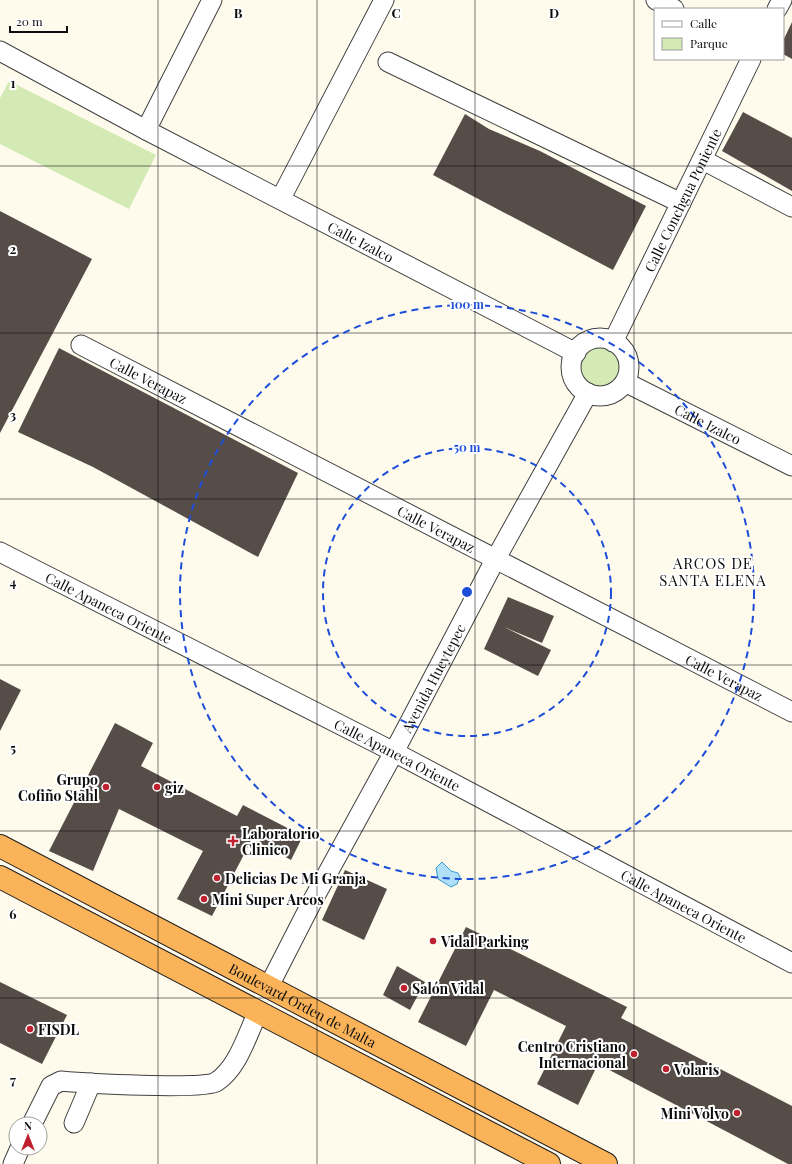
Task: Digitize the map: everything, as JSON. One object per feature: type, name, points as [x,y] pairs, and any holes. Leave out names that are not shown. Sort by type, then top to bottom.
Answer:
[{"type":"highway","name":"Boulevard Orden de Malta","points":[[0,846],[606,1164]]},
{"type":"highway","name":"Boulevard Orden de Malta","points":[[0,876],[549,1164]]},
{"type":"street","points":[[146,130],[212,0]]},
{"type":"street","points":[[281,198],[384,0]]},
{"type":"street","points":[[656,0],[672,8]]},
{"type":"street","name":"Calle Izalco","points":[[0,51],[146,130],[281,198],[576,353]]},
{"type":"street","name":"Calle Conchgua Poniente","points":[[613,342],[751,60]]},
{"type":"street","points":[[388,62],[681,203]]},
{"type":"street","points":[[703,160],[792,207]]},
{"type":"street","points":[[600,338],[613,342],[622,348],[629,363],[629,371],[625,382],[616,392],[608,395],[600,396],[588,393],[578,386],[574,379],[572,363],[576,353],[584,343],[592,340],[600,338]]},
{"type":"street","name":"Calle Verapaz","points":[[81,345],[792,712]]},
{"type":"street","name":"Calle Izalco","points":[[625,382],[792,466]]},
{"type":"street","name":"Avenida Hueytepec","points":[[269,986],[314,898],[394,752],[495,560],[588,393]]},
{"type":"street","name":"Calle Apaneca Oriente","points":[[0,552],[394,752],[792,963]]},
{"type":"street","points":[[36,1116],[51,1086],[61,1081],[186,1086],[215,1084],[231,1068],[258,1012]]},
{"type":"street","points":[[74,1123],[91,1083]]},
{"type":"green space","points":[[9,81],[156,155],[129,209],[0,144],[0,98]]},
{"type":"green space","points":[[601,345],[613,349],[619,355],[623,367],[619,379],[613,385],[601,389],[589,385],[583,379],[579,367],[583,355],[589,349]]},
{"type":"water","points":[[442,862],[451,871],[458,873],[460,877],[457,884],[451,887],[438,879],[436,868]]},
{"type":"building","points":[[792,22],[792,59],[784,55],[784,39]]},
{"type":"building","points":[[743,112],[792,138],[792,191],[722,151]]},
{"type":"building","points":[[465,114],[489,129],[540,151],[646,206],[613,270],[433,175]]},
{"type":"building","points":[[0,211],[92,259],[0,433]]},
{"type":"building","points":[[59,348],[298,473],[258,557],[93,467],[18,432]]},
{"type":"building","points":[[508,597],[554,616],[542,643],[504,627],[551,650],[538,676],[484,649]]},
{"type":"building","points":[[0,679],[21,690],[0,731]]},
{"type":"building","points":[[115,723],[153,743],[141,766],[237,816],[243,805],[303,836],[291,860],[252,839],[212,916],[177,899],[203,851],[119,809],[93,871],[49,851]]},
{"type":"building","points":[[345,870],[387,889],[364,940],[322,920]]},
{"type":"building","points":[[466,927],[627,1007],[621,1018],[792,1106],[792,1164],[788,1164],[598,1064],[578,1105],[537,1084],[566,1026],[494,990],[466,1046],[418,1022]]},
{"type":"building","name":"Salón Vidal","points":[[397,966],[425,982],[410,1010],[383,995]]},
{"type":"building","name":"FISDL","points":[[0,982],[67,1015],[42,1064],[0,1043]]},
{"type":"place","name":"Grupo Cofiño Stahl","points":[[106,787]]},
{"type":"place","name":"giz","points":[[157,787]]},
{"type":"place","name":"Laboratorio Clinico","points":[[233,841]]},
{"type":"place","name":"Delicias De Mi Granja","points":[[217,878]]},
{"type":"place","name":"Mini Super Arcos","points":[[204,899]]},
{"type":"place","name":"Vidal Parking","points":[[433,941]]},
{"type":"place","name":"Salón Vidal","points":[[404,988]]},
{"type":"place","name":"FISDL","points":[[30,1029]]},
{"type":"place","name":"Centro Cristiano Internacional","points":[[634,1054]]},
{"type":"place","name":"Volaris","points":[[666,1069]]},
{"type":"place","name":"Mini Volvo","points":[[737,1113]]},
{"type":"district","name":"ARCOS DE SANTA ELENA","points":[[713,572]]}]
